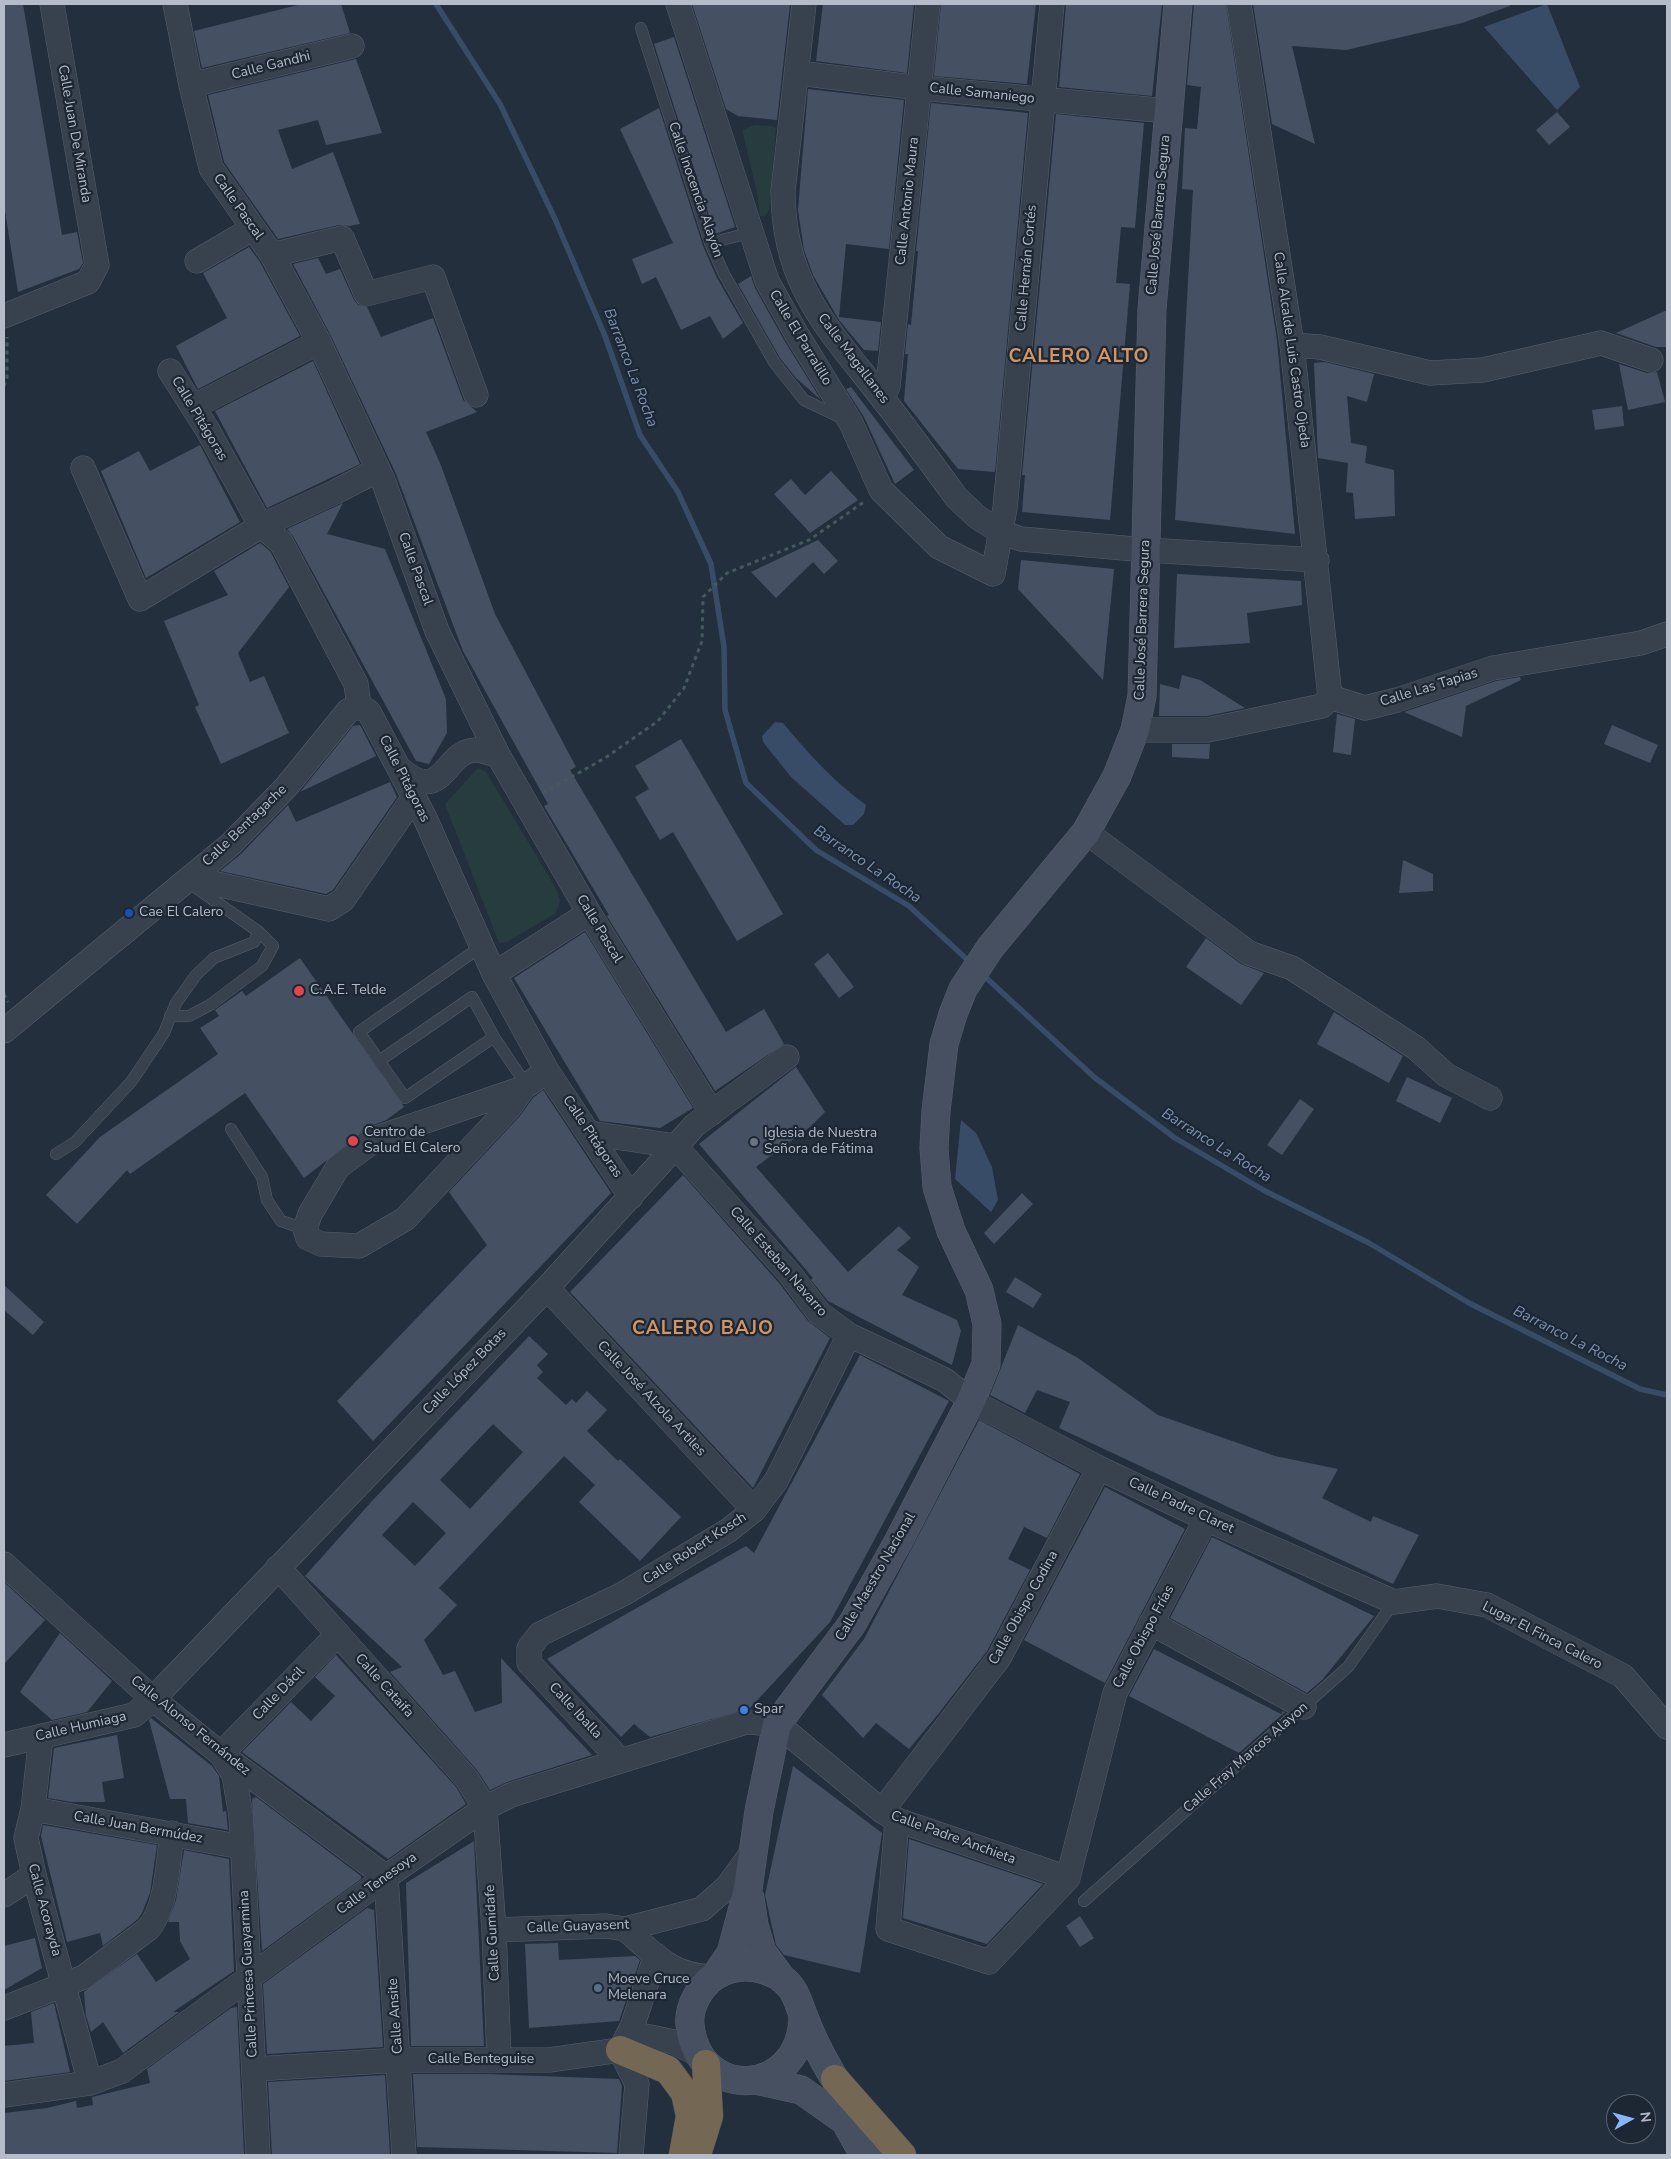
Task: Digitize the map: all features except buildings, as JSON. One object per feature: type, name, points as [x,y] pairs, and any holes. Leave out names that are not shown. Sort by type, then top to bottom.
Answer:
[{"type":"highway","points":[[620,2050],[668,2070],[685,2093],[690,2116],[683,2155]]},
{"type":"highway","points":[[696,2155],[709,2116],[703,2059]]},
{"type":"highway","points":[[835,2079],[902,2155]]},
{"type":"street","name":"Calle Juan De Miranda","points":[[5,315],[88,282],[97,265],[52,4]]},
{"type":"street","name":"Calle Pascal","points":[[175,4],[190,86],[211,168],[272,255],[319,342],[378,470],[437,631],[498,755],[589,913],[712,1113]]},
{"type":"street","name":"Calle El Parralillo","points":[[678,4],[753,232],[767,281],[852,423],[881,490],[939,547],[992,574],[1001,532]]},
{"type":"street","name":"Calle Magallanes","points":[[804,4],[798,73],[783,191],[783,218],[789,248],[802,286],[823,321],[956,497],[977,517],[1001,532],[1021,539],[1146,550],[1317,560]]},
{"type":"street","name":"Calle Antonio Maura","points":[[882,398],[888,386],[928,4]]},
{"type":"street","name":"Calle Hernán Cortés","points":[[1001,532],[1052,4]]},
{"type":"street","name":"Calle José Barrera Segura","points":[[980,1290],[951,1231],[937,1186],[934,1148],[936,1111],[944,1044],[952,1014],[963,988],[990,948],[1086,832],[1116,776],[1136,730],[1142,696],[1152,309],[1178,4]]},
{"type":"street","name":"Calle Alcalde Luis Castro Ojeda","points":[[1239,4],[1292,345],[1317,560],[1330,697]]},
{"type":"street","name":"Calle Gandhi","points":[[190,86],[352,46]]},
{"type":"street","name":"Calle Samaniego","points":[[798,73],[920,88],[1168,112]]},
{"type":"street","points":[[197,261],[252,229]]},
{"type":"street","points":[[272,255],[342,238],[366,294],[433,277],[476,395]]},
{"type":"street","points":[[193,407],[319,342]]},
{"type":"street","points":[[1292,345],[1320,347],[1430,373],[1483,370],[1601,343],[1651,360]]},
{"type":"street","name":"Calle Pitágoras","points":[[170,371],[193,407],[261,526],[281,542],[356,684],[359,706],[369,712],[425,818],[494,974],[548,1071],[631,1197]]},
{"type":"street","points":[[83,468],[140,599],[261,526],[378,470]]},
{"type":"street","name":"Calle Las Tapias","points":[[1330,697],[1349,705],[1365,708],[1398,700],[1493,668],[1641,643],[1667,634]]},
{"type":"street","points":[[1136,730],[1208,730],[1322,706],[1330,697]]},
{"type":"street","name":"Calle Bentagache","points":[[4,1031],[231,844],[287,786],[348,711],[359,706]]},
{"type":"street","points":[[425,818],[429,796],[441,776],[459,757],[474,750],[498,755]]},
{"type":"street","points":[[400,769],[410,778],[424,782],[441,776]]},
{"type":"street","points":[[194,875],[212,883],[329,910],[343,900],[414,797]]},
{"type":"street","points":[[1086,832],[1249,954],[1292,968],[1416,1048],[1446,1075],[1490,1098]]},
{"type":"street","points":[[494,974],[589,913]]},
{"type":"street","name":"Calle López Botas","points":[[153,1699],[547,1288],[695,1125],[787,1057]]},
{"type":"street","points":[[525,1087],[509,1108],[405,1219],[360,1246],[322,1244],[308,1238],[305,1228],[310,1214],[338,1167],[378,1137],[525,1087],[548,1071]]},
{"type":"street","points":[[589,1133],[675,1146]]},
{"type":"street","name":"Calle Esteban Navarro","points":[[675,1146],[790,1274],[819,1313],[849,1335],[945,1380],[971,1401]]},
{"type":"street","name":"Calle José Alzola Artiles","points":[[547,1288],[754,1510]]},
{"type":"street","name":"Calle Maestro Nacional","points":[[715,1976],[731,1953],[748,1889],[759,1811],[777,1724],[852,1624],[898,1542],[971,1401],[986,1364],[987,1324],[980,1290]]},
{"type":"street","name":"Calle Robert Kosch","points":[[529,1663],[529,1648],[540,1634],[623,1594],[729,1530],[754,1510],[776,1481],[849,1335]]},
{"type":"street","name":"Calle Padre Claret","points":[[971,1401],[1099,1468],[1206,1519],[1394,1602]]},
{"type":"street","name":"Calle Obispo Codina","points":[[890,1815],[999,1658],[1099,1468]]},
{"type":"street","name":"Calle Obispo Frías","points":[[1068,1878],[1115,1693],[1206,1519]]},
{"type":"street","name":"Calle Alonso Fernández","points":[[4,1564],[153,1699],[221,1754],[386,1877]]},
{"type":"street","name":"Calle Cataifa","points":[[278,1567],[467,1779],[485,1808]]},
{"type":"street","name":"Lugar El Finca Calero","points":[[1394,1602],[1437,1596],[1487,1605],[1623,1676],[1667,1727]]},
{"type":"street","points":[[1151,1623],[1304,1707]]},
{"type":"street","name":"Calle Dácil","points":[[221,1754],[338,1634]]},
{"type":"street","name":"Calle Iballa","points":[[529,1663],[620,1760]]},
{"type":"street","name":"Calle Humiaga","points":[[4,1745],[134,1715],[153,1699]]},
{"type":"street","name":"Calle Tenesoya","points":[[4,2095],[90,2083],[122,2071],[386,1877],[485,1808],[511,1795],[746,1722],[777,1724]]},
{"type":"street","name":"Calle Padre Anchieta","points":[[777,1724],[890,1815],[1068,1878]]},
{"type":"street","name":"Calle Acorayda","points":[[41,1736],[33,1809],[26,1838],[34,1875],[90,2083]]},
{"type":"street","name":"Calle Princesa Guayarmina","points":[[221,1754],[234,1775],[239,1793],[255,2069],[258,2155]]},
{"type":"street","points":[[239,1793],[265,1785]]},
{"type":"street","name":"Calle Gumidafe","points":[[485,1808],[494,1930],[499,2058]]},
{"type":"street","name":"Calle Juan Bermúdez","points":[[33,1809],[242,1847]]},
{"type":"street","points":[[890,1815],[888,1929],[989,1962],[1068,1878]]},
{"type":"street","points":[[4,2008],[84,1977],[148,1929],[156,1920],[160,1907],[172,1833]]},
{"type":"street","name":"Calle Guayasent","points":[[494,1930],[606,1926],[625,1929],[702,1909],[727,1887],[754,1851]]},
{"type":"street","points":[[4,1895],[34,1875]]},
{"type":"street","name":"Calle Ansite","points":[[386,1877],[404,2155]]},
{"type":"street","name":"Calle Maestro Nacional","points":[[748,1889],[754,1925],[762,1952],[782,1978]]},
{"type":"street","points":[[625,1929],[672,1969],[694,1977],[715,1976]]},
{"type":"street","points":[[631,2155],[637,2084],[620,2050],[632,2028],[656,1955]]},
{"type":"street","points":[[864,2155],[845,2122],[801,2090],[756,2080],[738,2080],[721,2075],[703,2059],[692,2039],[691,2013],[693,2004],[701,1989],[715,1976],[732,1968],[749,1966],[766,1970],[782,1978],[792,1989],[799,2002],[818,2050],[835,2079],[871,2130],[880,2155]]},
{"type":"street","points":[[756,2080],[773,2074],[787,2064],[797,2050],[803,2033],[803,2016]]},
{"type":"street","name":"Calle Benteguise","points":[[255,2069],[398,2060],[499,2058],[549,2060],[620,2050],[645,2036],[674,2042],[703,2059]]},
{"type":"lane","name":"Calle Inocencia Alayón","points":[[641,28],[710,242],[724,274],[774,362],[804,400],[852,423]]},
{"type":"lane","points":[[710,242],[753,232]]},
{"type":"lane","points":[[170,1016],[189,1016],[210,1005],[262,966],[273,946],[259,932],[195,888],[194,875]]},
{"type":"lane","points":[[56,1154],[75,1142],[131,1082],[164,1033],[176,1003],[196,975],[214,958],[254,942],[259,932]]},
{"type":"lane","points":[[482,946],[359,1032],[404,1098],[494,1037]]},
{"type":"lane","points":[[379,1061],[472,997],[525,1087]]},
{"type":"lane","points":[[230,1129],[262,1176],[267,1200],[281,1222],[305,1228]]},
{"type":"lane","name":"Calle Fray Marcos Alayon","points":[[1084,1901],[1348,1667],[1394,1602]]},
{"type":"path","points":[[4,386],[7,377],[5,315]]},
{"type":"path","points":[[525,803],[605,758],[658,721],[684,688],[702,641],[703,597],[727,573],[809,540],[881,490]]},
{"type":"green space","points":[[755,125],[776,128],[769,210],[765,216],[760,216],[757,192],[742,130]]},
{"type":"green space","points":[[478,768],[486,772],[557,890],[560,901],[556,913],[507,942],[499,943],[445,804]]},
{"type":"water","points":[[1547,4],[1580,87],[1557,110],[1484,27]]},
{"type":"water","points":[[775,722],[783,723],[822,767],[866,805],[864,814],[853,825],[845,825],[791,777],[763,742],[762,736]]},
{"type":"water","points":[[961,1120],[976,1133],[992,1167],[998,1200],[991,1212],[955,1179]]},
{"type":"waterway","name":"Barranco La Rocha","points":[[436,4],[500,104],[555,219],[605,336],[640,435],[678,492],[711,564],[724,647],[725,710],[746,783],[816,850],[909,906],[972,964]]},
{"type":"waterway","name":"Barranco La Rocha","points":[[982,974],[1094,1077],[1175,1138],[1265,1191],[1369,1243],[1469,1303],[1640,1389],[1667,1395]]},
{"type":"place","name":"Cae El Calero","points":[[129,913]]},
{"type":"place","name":"C.A.E. Telde","points":[[299,991]]},
{"type":"place","name":"Centro de Salud El Calero","points":[[353,1141]]},
{"type":"place","name":"Iglesia de Nuestra Señora de Fátima","points":[[754,1142]]},
{"type":"place","name":"Spar","points":[[744,1710]]},
{"type":"place","name":"Moeve Cruce Melenara","points":[[598,1988]]},
{"type":"district","name":"CALERO ALTO","points":[[1079,357]]},
{"type":"district","name":"CALERO BAJO","points":[[703,1329]]}]
